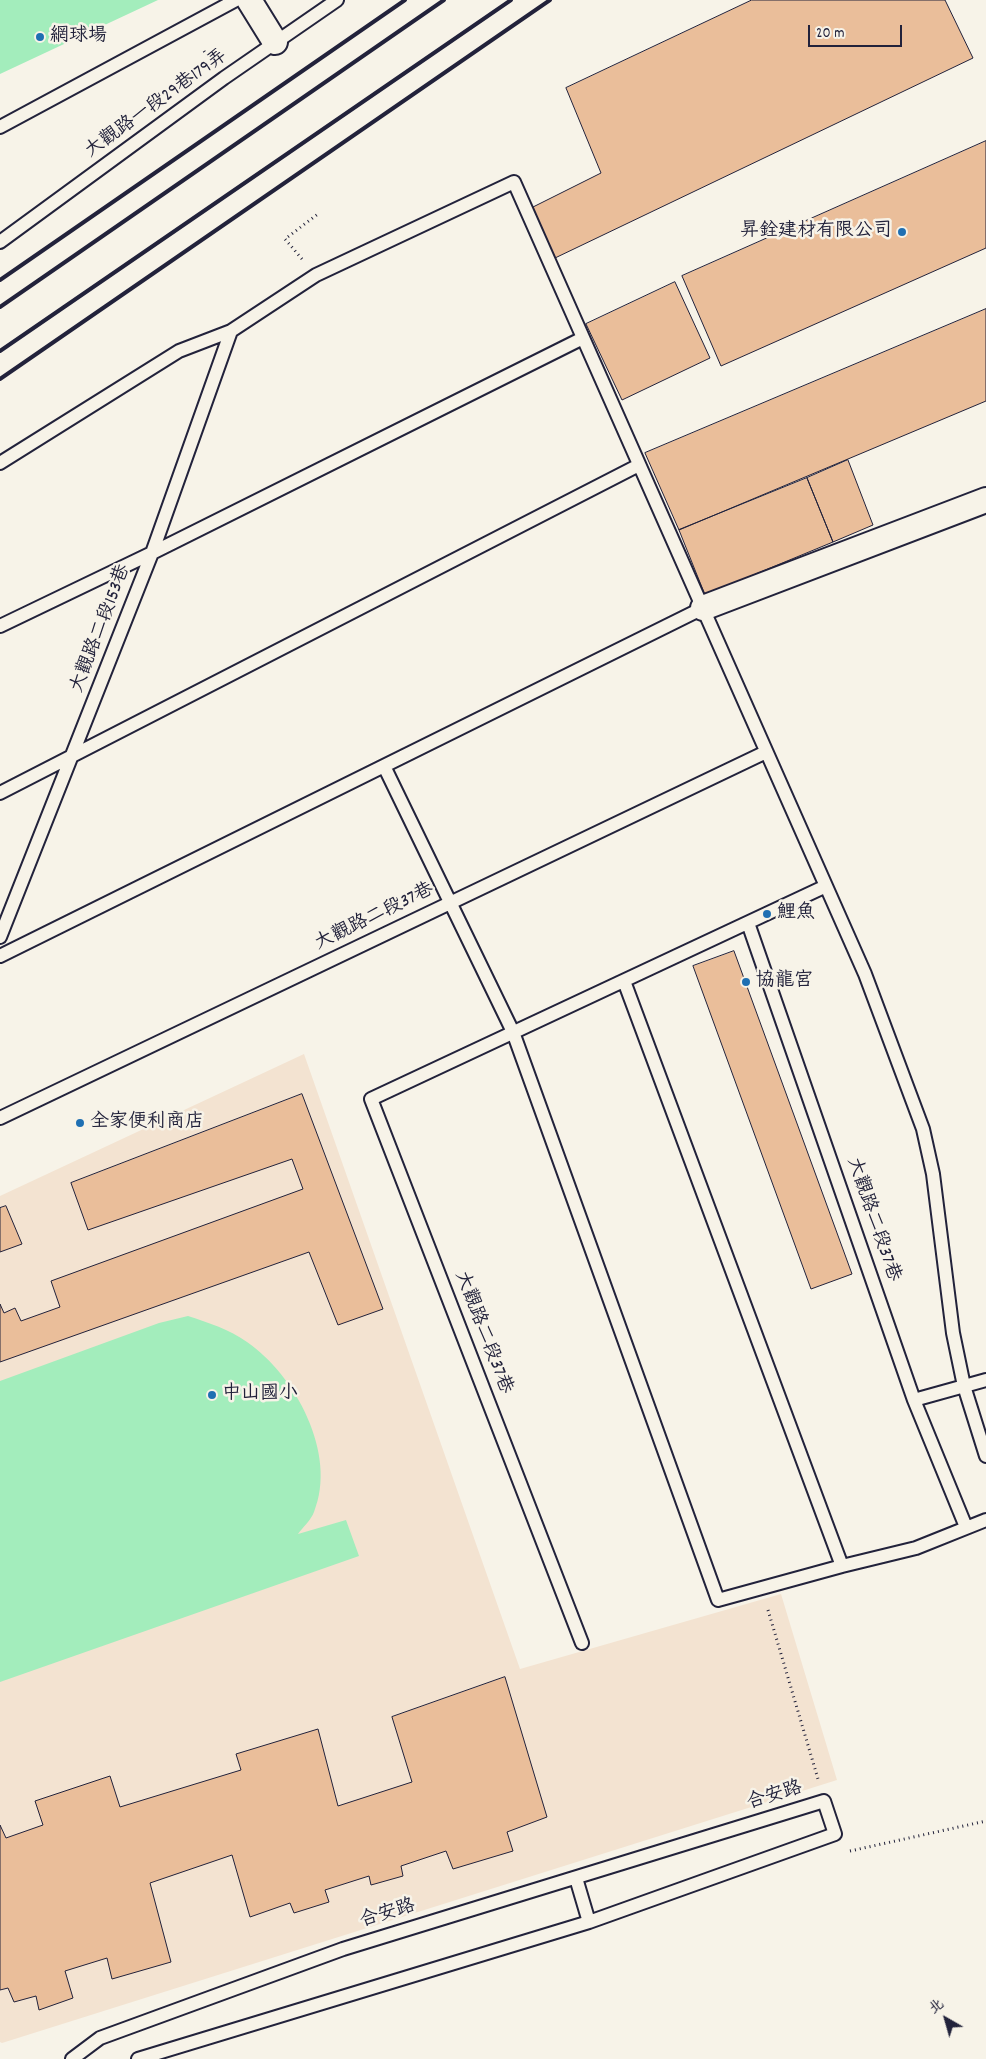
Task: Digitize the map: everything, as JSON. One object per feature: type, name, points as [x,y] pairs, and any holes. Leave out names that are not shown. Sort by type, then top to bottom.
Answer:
[{"type":"street","points":[[249,0],[275,42]]},
{"type":"street","points":[[703,608],[986,500]]},
{"type":"lane","points":[[0,127],[236,0]]},
{"type":"lane","name":"大觀路一段29巷179弄","points":[[0,242],[275,42],[337,0]]},
{"type":"lane","points":[[0,463],[179,352],[231,331],[316,276],[514,182],[865,974],[922,1129],[933,1174],[953,1333],[964,1386],[986,1456]]},
{"type":"lane","name":"大觀路二段153巷","points":[[0,937],[152,553],[231,331]]},
{"type":"lane","points":[[0,626],[152,553],[583,338]]},
{"type":"lane","points":[[0,793],[639,465]]},
{"type":"lane","points":[[0,956],[703,608]]},
{"type":"lane","name":"大觀路二段37巷","points":[[0,1118],[766,752]]},
{"type":"lane","points":[[384,766],[513,1032],[718,1600],[916,1548],[986,1520]]},
{"type":"lane","name":"大觀路二段37巷","points":[[582,1643],[371,1099],[826,886]]},
{"type":"lane","name":"大觀路二段37巷","points":[[748,923],[914,1400],[966,1528]]},
{"type":"lane","points":[[624,981],[842,1566]]},
{"type":"lane","points":[[914,1400],[986,1380]]},
{"type":"lane","name":"合安路","points":[[72,2059],[100,2038],[342,1948],[824,1801],[835,1834]]},
{"type":"lane","points":[[138,2059],[589,1922],[835,1834]]},
{"type":"lane","points":[[576,1878],[589,1922]]},
{"type":"path","points":[[316,276],[286,239],[318,214]]},
{"type":"path","points":[[762,1587],[824,1801]]},
{"type":"path","points":[[835,1834],[839,1854],[986,1821]]},
{"type":"shaded area","name":"中山國小","points":[[304,1054],[520,1669],[781,1594],[837,1780],[2,2043],[0,2042],[0,1196]]},
{"type":"green space","name":"網球場","points":[[0,0],[158,0],[0,74]]},
{"type":"green space","points":[[188,1316],[233,1333],[247,1342],[265,1356],[296,1395],[308,1418],[316,1441],[320,1466],[320,1489],[314,1512],[298,1534],[346,1520],[359,1556],[0,1682],[0,1381],[159,1323]]},
{"type":"building","points":[[752,0],[945,0],[973,58],[555,258],[531,208],[601,173],[566,88]]},
{"type":"building","points":[[986,141],[986,248],[721,366],[682,276]]},
{"type":"building","points":[[675,282],[710,358],[622,400],[586,324]]},
{"type":"building","points":[[986,309],[986,401],[679,530],[645,453]]},
{"type":"building","points":[[848,460],[873,525],[833,542],[807,478]]},
{"type":"building","points":[[807,478],[833,542],[705,595],[679,530]]},
{"type":"building","points":[[734,951],[852,1274],[811,1289],[693,966]]},
{"type":"building","points":[[302,1094],[383,1309],[338,1325],[309,1252],[0,1362],[0,1304],[4,1313],[15,1308],[21,1321],[60,1307],[51,1281],[303,1189],[292,1159],[88,1230],[71,1183]]},
{"type":"building","points":[[6,1206],[22,1244],[0,1252],[0,1208]]},
{"type":"building","points":[[505,1677],[547,1817],[507,1832],[513,1851],[453,1869],[446,1851],[401,1866],[403,1876],[371,1885],[369,1876],[325,1890],[329,1902],[294,1913],[290,1903],[250,1917],[232,1855],[150,1883],[171,1962],[112,1979],[107,1958],[65,1971],[73,1998],[39,2010],[36,1996],[14,2002],[8,1988],[0,1990],[0,1825],[6,1838],[43,1825],[35,1801],[110,1776],[120,1807],[241,1770],[236,1754],[318,1729],[338,1806],[412,1782],[392,1717]]},
{"type":"railway","points":[[0,280],[405,0]]},
{"type":"railway","points":[[0,307],[444,0]]},
{"type":"railway","points":[[0,351],[511,0]]},
{"type":"railway","points":[[0,379],[550,0]]},
{"type":"place","name":"網球場","points":[[40,37]]},
{"type":"place","name":"昇銓建材有限公司","points":[[902,232]]},
{"type":"place","name":"鯉魚","points":[[767,914]]},
{"type":"place","name":"協龍宮","points":[[746,982]]},
{"type":"place","name":"全家便利商店","points":[[80,1123]]},
{"type":"place","name":"中山國小","points":[[212,1395]]}]
